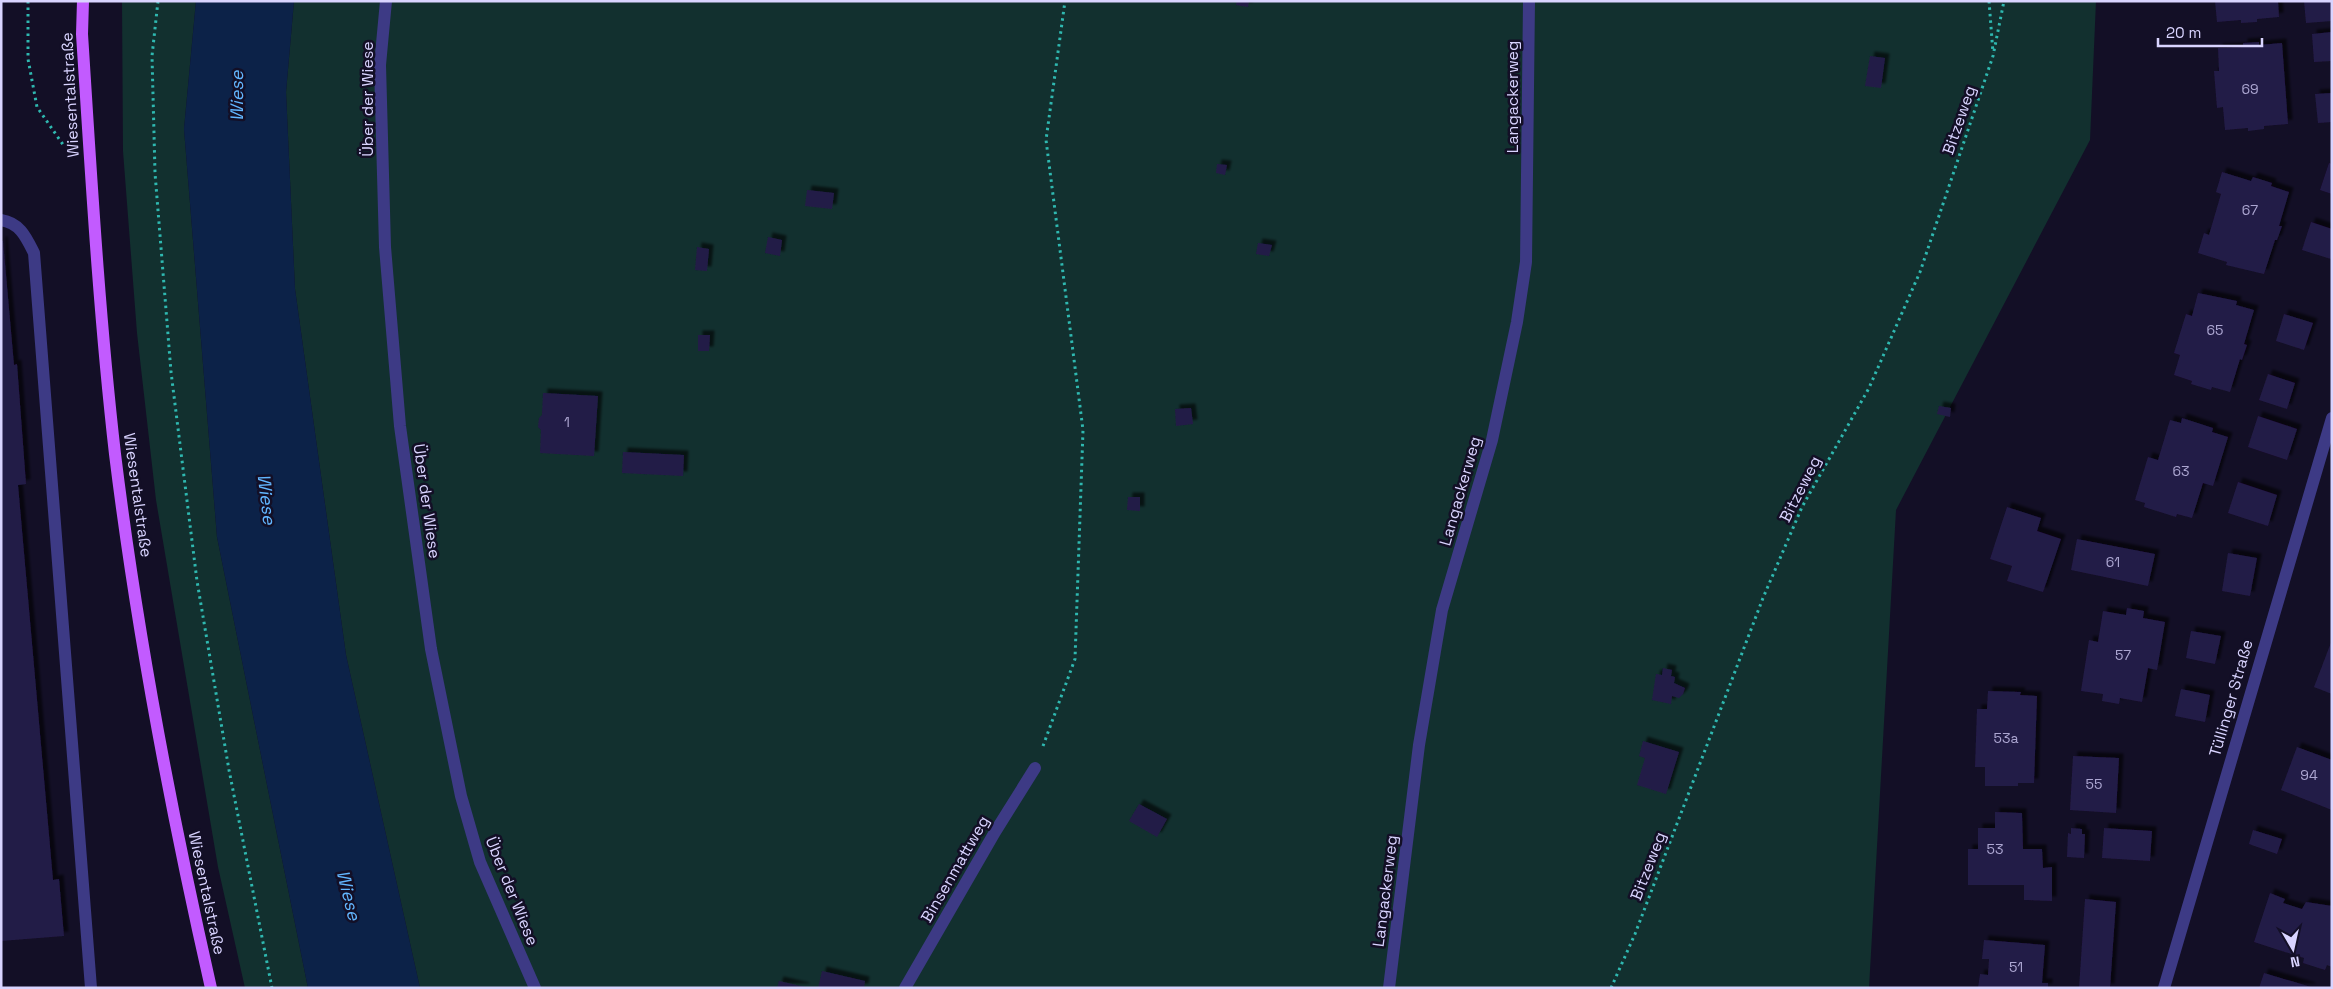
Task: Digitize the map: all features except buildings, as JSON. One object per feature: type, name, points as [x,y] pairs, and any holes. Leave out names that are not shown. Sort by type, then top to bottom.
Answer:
[{"type":"main road","name":"Wiesentalstraße","points":[[83,1],[82,34],[97,272],[116,455],[144,646],[188,885],[211,988]]},
{"type":"street","name":"Über der Wiese","points":[[386,1],[380,65],[385,247],[400,426],[431,648],[461,796],[480,862],[535,988]]},
{"type":"street","name":"Langackerweg","points":[[1389,988],[1419,745],[1442,610],[1492,440],[1518,314],[1526,262],[1529,1]]},
{"type":"street","points":[[1,220],[9,221],[19,227],[34,253],[91,988]]},
{"type":"street","name":"Tüllinger Straße","points":[[2164,988],[2332,418]]},
{"type":"street","name":"Binsenmattweg","points":[[905,988],[995,832],[1035,768]]},
{"type":"path","points":[[28,1],[28,59],[37,107],[64,147]]},
{"type":"path","points":[[158,1],[152,56],[155,173],[171,372],[197,581],[229,770],[272,988]]},
{"type":"path","points":[[1035,768],[1074,659],[1083,430],[1046,140],[1065,1]]},
{"type":"path","points":[[1988,1],[1993,56]]},
{"type":"path","name":"Bitzeweg","points":[[1611,988],[1635,934],[1763,598],[1802,506],[1869,388],[1920,272],[1993,56],[2004,1]]},
{"type":"green space","points":[[122,1],[196,1],[184,129],[217,537],[308,988],[245,988],[218,867],[156,500],[137,333],[123,151]]},
{"type":"green space","points":[[294,1],[2096,1],[2090,140],[1896,510],[1869,988],[420,988],[346,655],[295,289],[286,92]]},
{"type":"water","name":"Wiese","points":[[196,1],[294,1],[286,92],[295,289],[346,655],[420,988],[308,988],[217,537],[184,129]]}]
